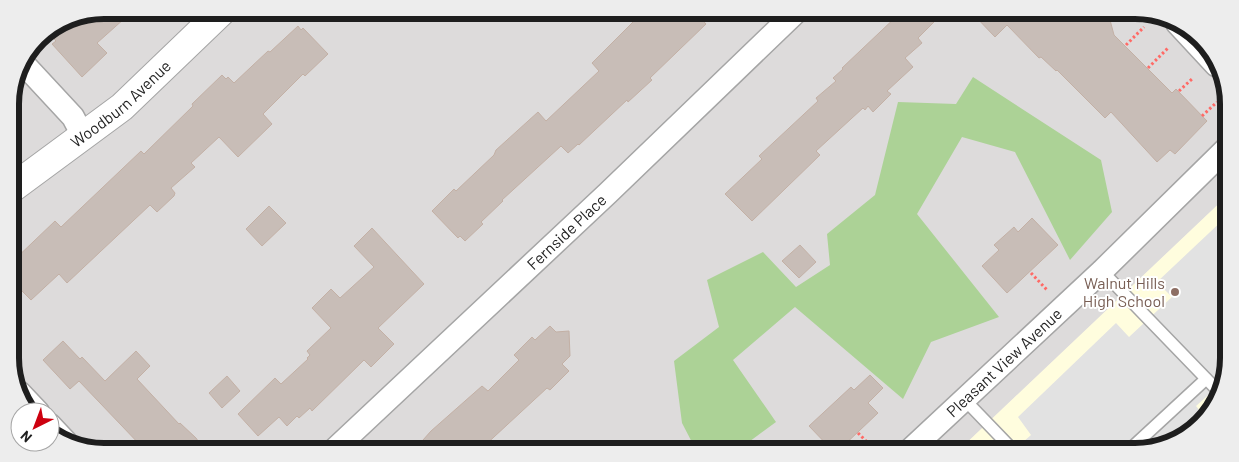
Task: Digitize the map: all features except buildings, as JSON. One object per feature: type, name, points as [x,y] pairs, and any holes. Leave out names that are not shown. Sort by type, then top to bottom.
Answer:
[{"type":"street","name":"Woodburn Avenue","points":[[19,183],[122,107],[213,19]]},
{"type":"street","name":"Fernside Place","points":[[341,443],[615,186],[789,19]]},
{"type":"street","points":[[27,68],[73,117],[83,136]]},
{"type":"street","name":"Pleasant View Avenue","points":[[917,443],[1102,271],[1220,155]]},
{"type":"lane","points":[[1102,271],[1215,388]]},
{"type":"lane","points":[[1137,443],[1206,379]]},
{"type":"lane","points":[[964,398],[1006,443]]},
{"type":"path","points":[[1126,46],[1144,27]]},
{"type":"path","points":[[1148,68],[1178,31]]},
{"type":"path","points":[[1179,91],[1193,78]]},
{"type":"path","points":[[1202,116],[1217,102]]},
{"type":"path","points":[[858,433],[868,443]]},
{"type":"shaded area","points":[[1135,19],[1163,23],[1183,33],[1206,56],[1216,76],[1220,93],[1220,203],[966,443],[104,443],[87,442],[60,431],[60,402],[31,402],[20,375],[19,98],[22,82],[36,52],[56,33],[71,25],[87,20]]},
{"type":"shaded area","name":"Walnut Hills High School","points":[[1220,203],[1220,369],[1216,386],[1206,406],[1187,426],[1168,437],[1141,443],[966,443]]},
{"type":"shaded area","name":"Walnut Hills High School","points":[[1220,223],[1220,369],[1214,390],[1196,406],[1201,412],[1187,426],[1178,432],[1168,437],[1141,443],[1022,443],[1031,435],[1018,417],[1116,323],[1129,337],[1172,297],[1157,282]]},
{"type":"green space","points":[[973,77],[1101,160],[1112,212],[1070,260],[1015,152],[962,137],[917,214],[999,317],[931,342],[903,399],[795,307],[733,360],[776,422],[748,443],[692,443],[682,423],[674,361],[719,327],[707,280],[763,252],[796,287],[830,265],[827,234],[875,195],[898,102],[956,104]]},
{"type":"place","name":"Walnut Hills High School","points":[[1175,292]]}]
